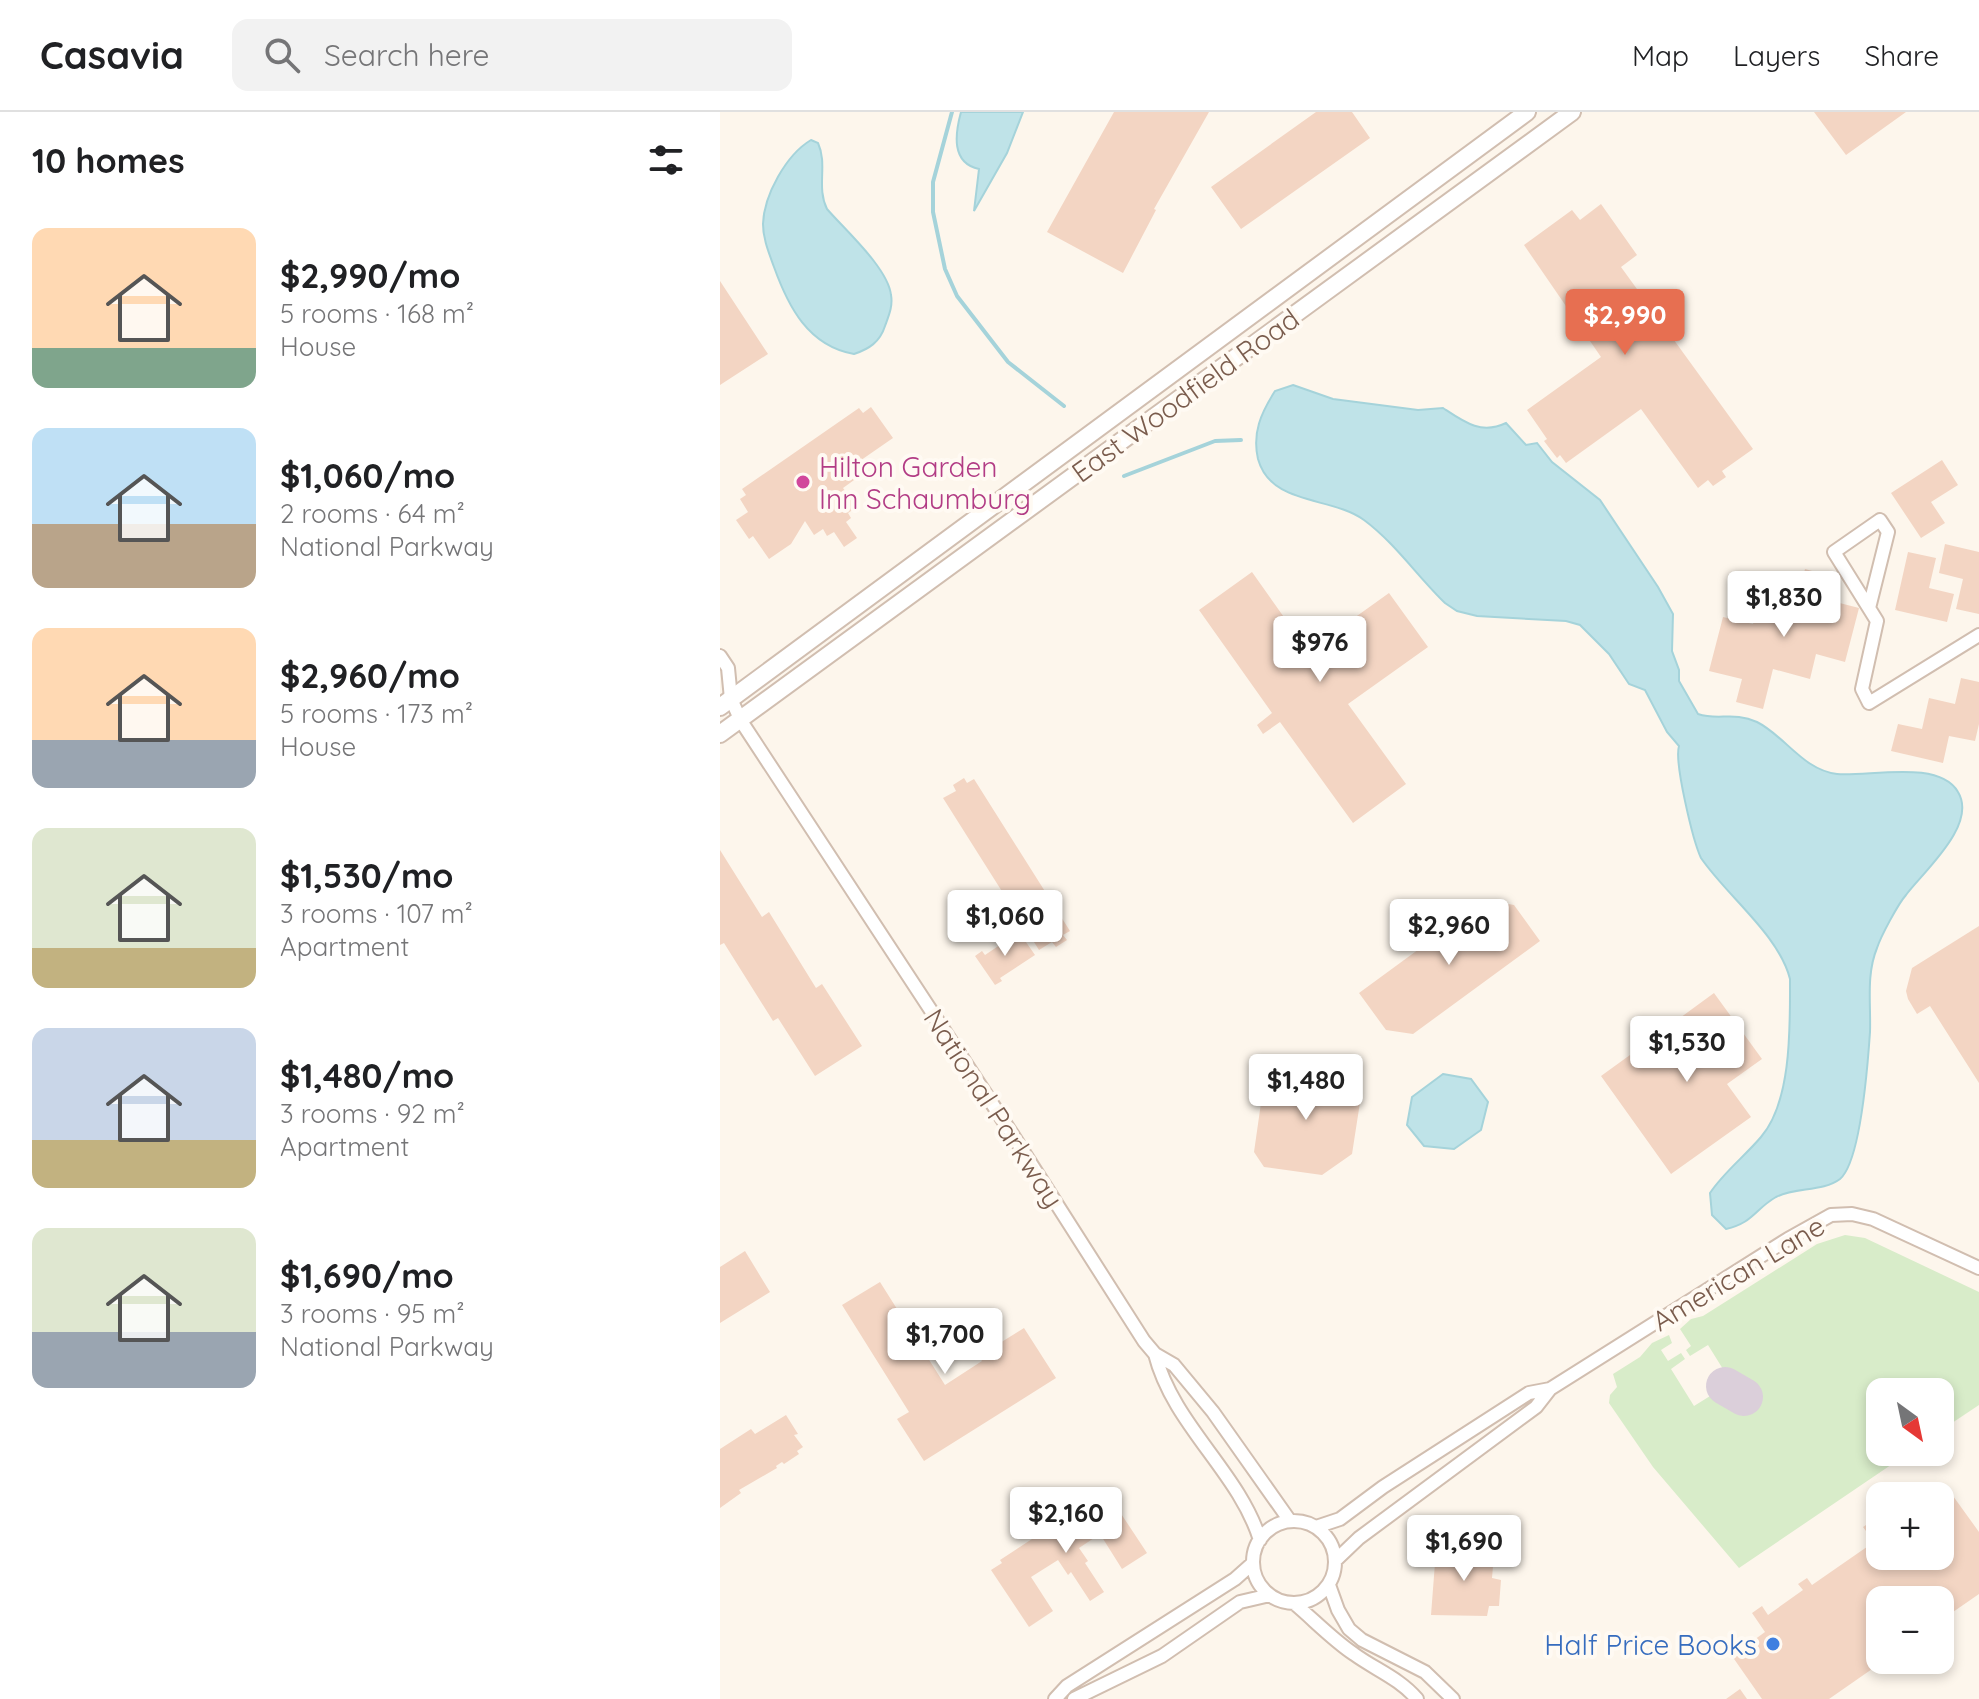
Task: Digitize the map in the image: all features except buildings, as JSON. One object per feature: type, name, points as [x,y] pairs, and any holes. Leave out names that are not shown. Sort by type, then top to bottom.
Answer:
[{"type":"street","name":"East Woodfield Road","points":[[724,699],[1527,112]]},
{"type":"street","name":"East Woodfield Road","points":[[720,734],[1572,112]]},
{"type":"street","points":[[1869,608],[1888,532],[1880,520],[1834,552],[1877,621],[1862,689],[1869,703],[1979,635]]},
{"type":"street","name":"National Parkway","points":[[720,656],[728,668],[724,699],[1155,1354],[1161,1378],[1198,1439],[1252,1513],[1260,1540]]},
{"type":"street","name":"American Lane","points":[[1336,1560],[1359,1538],[1536,1407],[1550,1389],[1831,1215],[1852,1214],[1873,1219],[1979,1268]]},
{"type":"street","name":"National Parkway","points":[[1155,1354],[1174,1365],[1213,1412],[1290,1521]]},
{"type":"street","name":"American Lane","points":[[1316,1527],[1340,1519],[1383,1487],[1529,1393],[1550,1389]]},
{"type":"street","points":[[1055,1699],[1067,1686],[1235,1579],[1253,1563],[1260,1540],[1276,1525],[1290,1521],[1316,1527],[1333,1547],[1336,1560],[1329,1585],[1320,1595],[1295,1604],[1282,1602],[1270,1595],[1260,1585],[1253,1563]]},
{"type":"street","points":[[1329,1585],[1349,1629],[1362,1640],[1425,1672],[1453,1699]]},
{"type":"street","points":[[1074,1699],[1162,1656],[1240,1602],[1270,1595]]},
{"type":"street","points":[[1295,1604],[1350,1652],[1398,1680],[1417,1699]]},
{"type":"green space","points":[[1845,1235],[1865,1238],[1979,1292],[1979,1405],[1954,1422],[1954,1378],[1866,1378],[1866,1466],[1889,1466],[1739,1568],[1653,1467],[1609,1403],[1610,1395],[1617,1387],[1613,1374],[1640,1357],[1652,1343],[1669,1335],[1672,1343],[1661,1350],[1668,1361],[1681,1353],[1685,1359],[1671,1369],[1694,1406],[1723,1388],[1743,1398],[1738,1402],[1742,1408],[1755,1400],[1751,1393],[1746,1396],[1726,1385],[1731,1382],[1708,1345],[1690,1356],[1686,1350],[1691,1346],[1680,1329],[1691,1319],[1703,1316],[1817,1244]]},
{"type":"water","points":[[961,112],[1023,112],[1007,153],[974,211],[979,169],[970,166],[959,154],[957,129]]},
{"type":"water","points":[[811,140],[818,143],[821,151],[822,192],[827,209],[874,261],[891,295],[883,332],[877,341],[854,354],[824,343],[802,322],[786,296],[764,235],[764,213],[772,189],[793,155]]},
{"type":"water","points":[[1293,385],[1333,399],[1418,410],[1443,408],[1481,427],[1506,423],[1526,445],[1537,443],[1552,462],[1600,500],[1658,587],[1673,614],[1672,651],[1679,670],[1679,681],[1698,714],[1741,717],[1757,722],[1804,759],[1825,771],[1837,774],[1920,773],[1949,782],[1958,792],[1962,805],[1961,819],[1955,833],[1899,905],[1874,958],[1862,1110],[1853,1153],[1840,1179],[1826,1186],[1776,1197],[1748,1219],[1726,1229],[1712,1215],[1710,1193],[1761,1137],[1779,1104],[1787,1062],[1790,979],[1764,931],[1701,858],[1682,784],[1679,746],[1667,732],[1645,690],[1629,684],[1609,654],[1580,625],[1566,621],[1477,616],[1457,611],[1445,603],[1386,539],[1364,520],[1351,512],[1289,493],[1275,485],[1258,459],[1257,432],[1275,391]]},
{"type":"water","points":[[1443,1074],[1471,1079],[1488,1102],[1481,1130],[1454,1149],[1424,1146],[1407,1125],[1412,1097]]},
{"type":"waterway","points":[[952,112],[933,182],[933,212],[945,269],[957,296],[1008,362],[1064,406]]},
{"type":"waterway","points":[[1124,476],[1215,441],[1241,440]]},
{"type":"taxiway","points":[[1725,1386],[1744,1397]]},
{"type":"place","name":"Hilton Garden Inn Schaumburg","points":[[803,482]]},
{"type":"place","name":"Half Price Books","points":[[1773,1644]]}]
